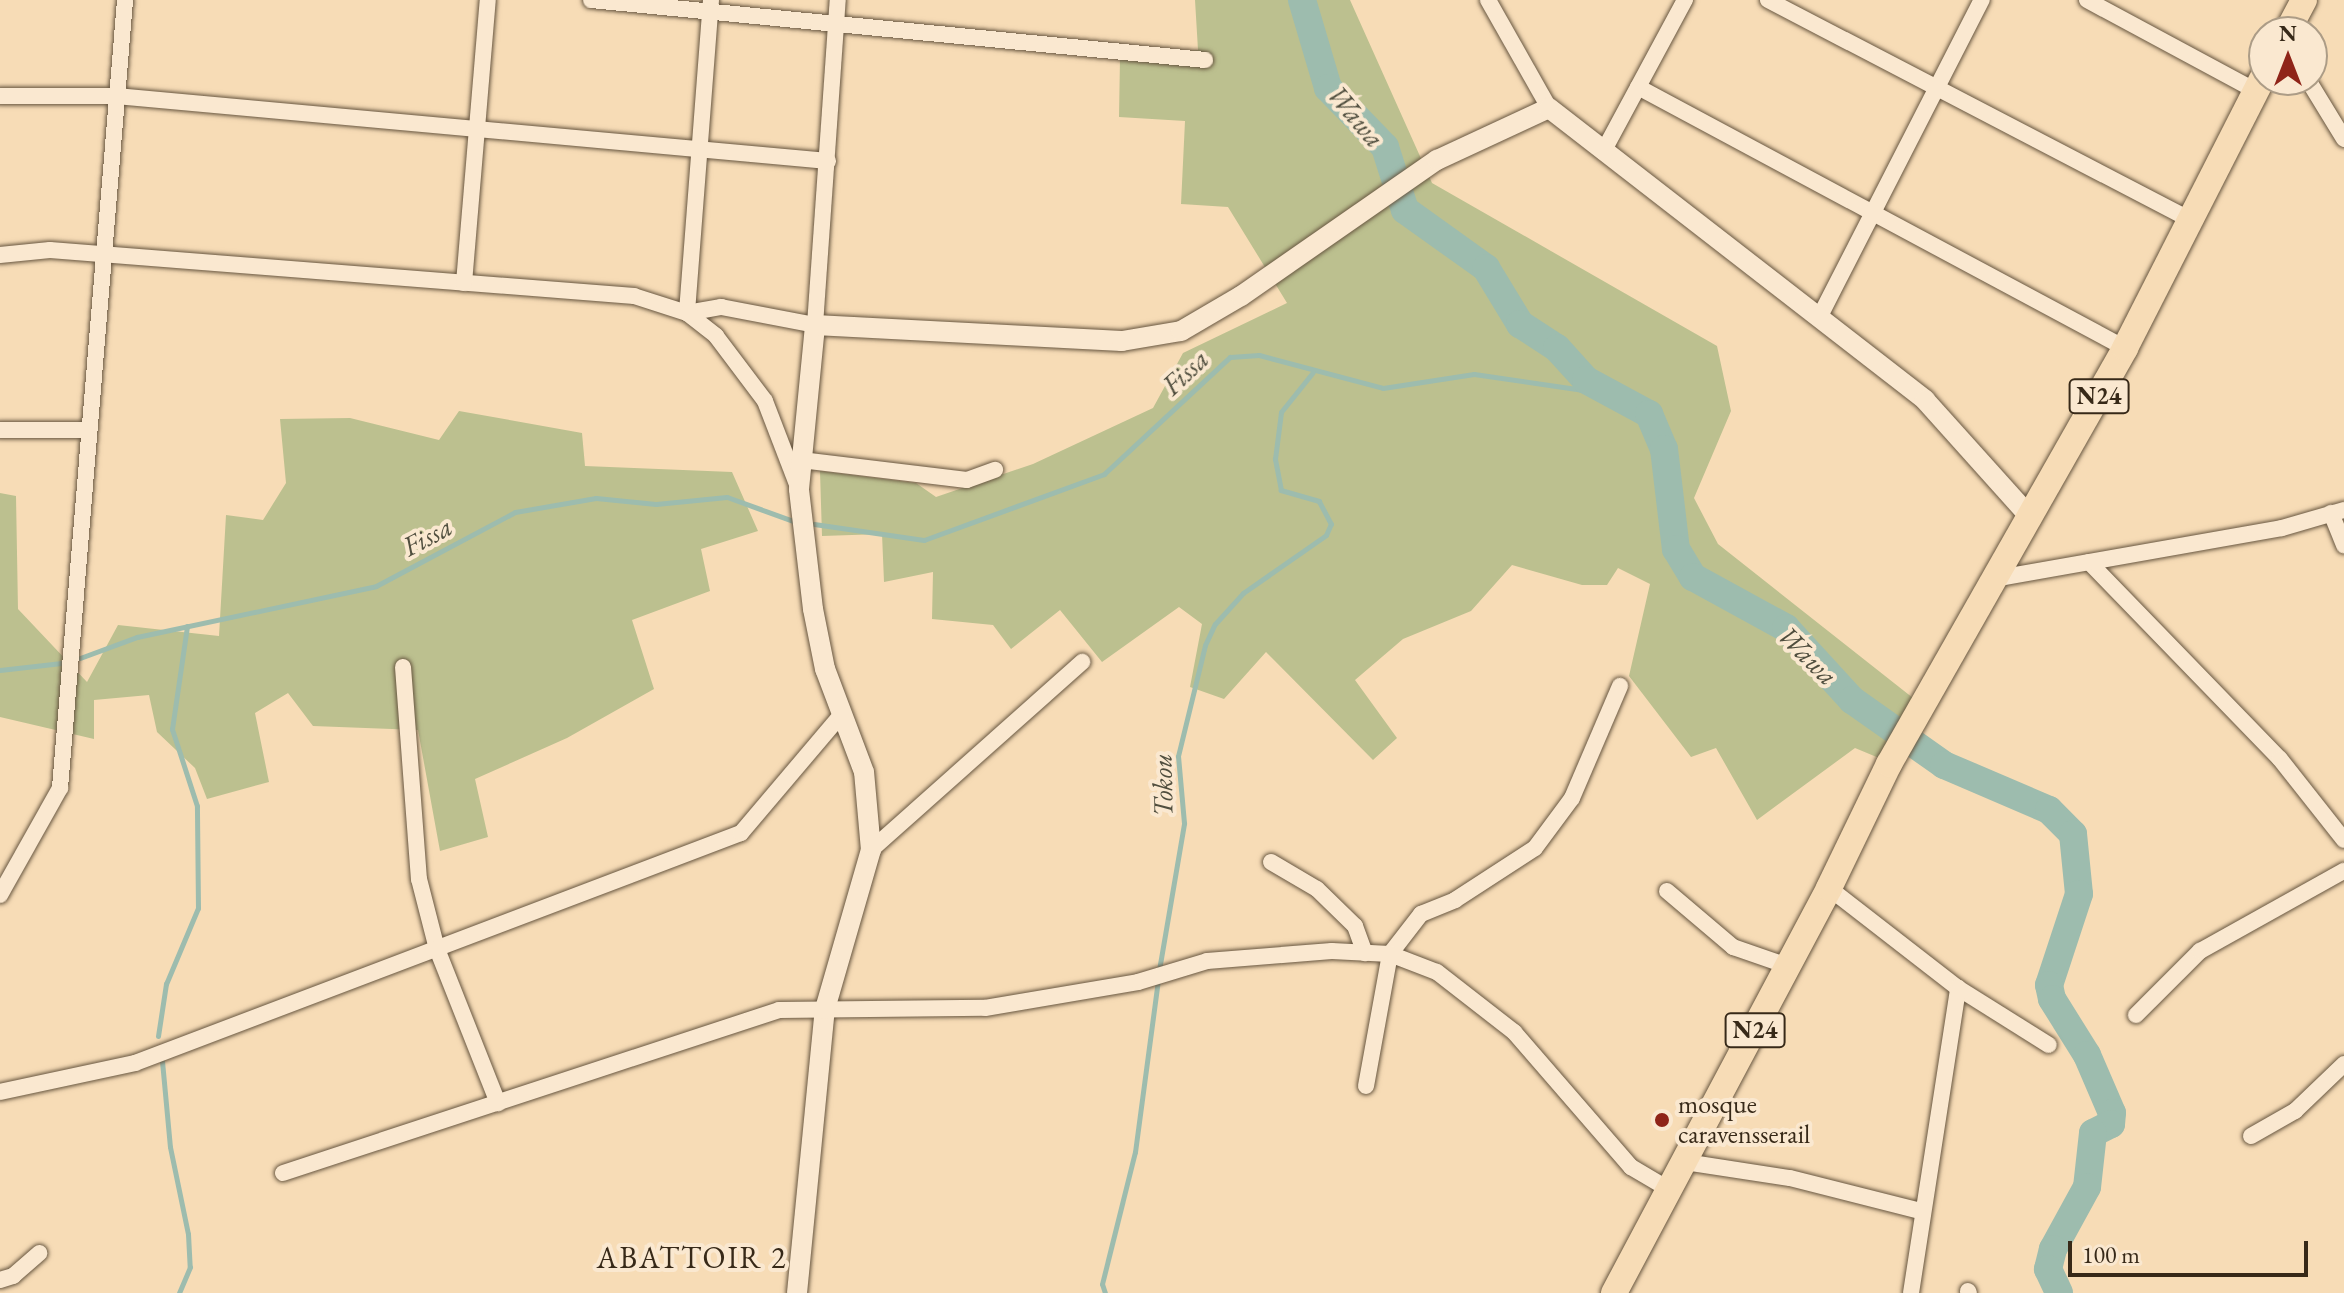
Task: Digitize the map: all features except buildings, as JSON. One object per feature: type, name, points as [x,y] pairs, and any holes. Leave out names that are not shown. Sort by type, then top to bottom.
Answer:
[{"type":"main road","name":"N24","points":[[1614,1293],[1829,888],[1889,764],[2125,348],[2187,218],[2253,96]]},
{"type":"street","points":[[0,895],[60,788],[125,0]]},
{"type":"street","points":[[464,283],[488,0]]},
{"type":"street","points":[[591,0],[710,6],[838,24],[1205,60]]},
{"type":"street","points":[[797,1293],[825,1009],[871,850],[864,772],[841,715],[813,609],[799,489],[815,325],[838,0]]},
{"type":"street","points":[[1488,0],[1549,108],[1925,400],[2031,518]]},
{"type":"street","points":[[1603,152],[1685,0]]},
{"type":"street","points":[[1768,0],[2187,218]]},
{"type":"street","points":[[1820,316],[1982,0]]},
{"type":"street","points":[[2087,0],[2248,77]]},
{"type":"street","points":[[687,313],[710,6]]},
{"type":"street","points":[[1638,87],[2125,348]]},
{"type":"street","points":[[0,96],[116,96],[828,161]]},
{"type":"street","points":[[2318,96],[2344,139]]},
{"type":"street","points":[[687,313],[721,307],[815,325],[1149,339],[1205,320],[1414,175],[1461,147],[1549,108]]},
{"type":"street","points":[[0,255],[50,250],[634,296],[687,313],[716,336],[765,401],[799,489]]},
{"type":"street","points":[[0,430],[89,430]]},
{"type":"street","points":[[801,460],[967,480],[995,470]]},
{"type":"street","points":[[1993,579],[2282,528],[2337,512],[2344,546]]},
{"type":"street","points":[[2089,562],[2280,759],[2344,840]]},
{"type":"street","points":[[871,850],[1082,662]]},
{"type":"street","points":[[403,667],[419,879],[437,949],[498,1103]]},
{"type":"street","points":[[1366,1086],[1390,954],[1421,914],[1455,900],[1535,848],[1572,798],[1620,686]]},
{"type":"street","points":[[0,1092],[135,1063],[741,833],[841,715]]},
{"type":"street","points":[[1271,862],[1317,889],[1355,926],[1365,953]]},
{"type":"street","points":[[2136,1015],[2200,951],[2344,871]]},
{"type":"street","points":[[1829,888],[1958,988],[2049,1045]]},
{"type":"street","points":[[1667,891],[1733,947],[1788,966]]},
{"type":"street","points":[[283,1173],[498,1103],[733,1021],[779,1010],[985,1008],[1138,982],[1207,961],[1365,953],[1390,954],[1437,972],[1514,1032],[1631,1167],[1670,1190]]},
{"type":"street","points":[[1911,1293],[1920,1211],[1958,988]]},
{"type":"street","points":[[2251,1136],[2295,1111],[2344,1064]]},
{"type":"street","points":[[1685,1162],[1790,1178],[1920,1211]]},
{"type":"street","points":[[0,1280],[13,1276],[39,1253]]},
{"type":"green space","points":[[1195,0],[1350,0],[1432,183],[1717,346],[1731,411],[1694,498],[1718,544],[1913,698],[1879,758],[1855,748],[1757,820],[1716,748],[1691,757],[1629,676],[1650,584],[1618,568],[1607,585],[1582,585],[1512,565],[1471,611],[1403,639],[1355,680],[1397,738],[1373,760],[1266,652],[1224,699],[1190,687],[1202,624],[1179,607],[1102,662],[1060,610],[1011,649],[993,625],[932,619],[933,572],[884,582],[882,534],[822,536],[820,471],[916,483],[936,497],[1033,464],[1153,408],[1183,353],[1287,303],[1228,207],[1181,204],[1185,121],[1119,117],[1120,58],[1198,50]]},
{"type":"green space","points":[[459,411],[582,433],[585,466],[732,472],[758,531],[701,549],[710,591],[632,620],[654,689],[567,738],[475,779],[488,837],[440,851],[418,730],[313,726],[288,693],[255,713],[269,782],[207,799],[195,768],[157,732],[149,695],[94,700],[94,739],[0,717],[0,493],[16,496],[18,609],[87,682],[118,625],[219,636],[226,515],[263,520],[286,483],[280,419],[350,418],[439,440]]},
{"type":"waterway","name":"Wawa","points":[[1302,0],[1328,88],[1385,147],[1405,210],[1486,268],[1520,324],[1557,348],[1586,380],[1649,414],[1664,449],[1676,549],[1693,577],[1786,628],[1852,700],[1944,765],[2049,810],[2073,834],[2079,894],[2049,985],[2052,999],[2087,1055],[2112,1113],[2111,1124],[2093,1133],[2087,1187],[2053,1249],[2048,1269],[2059,1293]]},
{"type":"waterway","name":"Fissa","points":[[814,524],[924,540],[1104,474],[1230,357],[1259,355],[1383,388],[1474,374],[1611,394]]},
{"type":"waterway","name":"Tokou","points":[[1159,970],[1184,823],[1178,756],[1205,645],[1215,624],[1243,593],[1326,535],[1331,524],[1319,501],[1281,490],[1275,459],[1281,412],[1313,372]]},
{"type":"waterway","name":"Fissa","points":[[80,658],[137,637],[376,586],[515,512],[596,498],[656,504],[727,497],[793,521]]},
{"type":"waterway","points":[[158,1036],[166,984],[198,908],[197,806],[172,729],[187,626]]},
{"type":"waterway","name":"Fissa","points":[[0,670],[62,663]]},
{"type":"waterway","name":"Tokou","points":[[1105,1293],[1102,1284],[1135,1152],[1158,980]]},
{"type":"waterway","points":[[162,1061],[170,1147],[188,1234],[190,1267],[179,1293]]},
{"type":"place","name":"mosque caravensserail","points":[[1662,1120]]},
{"type":"district","name":"ABATTOIR 2","points":[[692,1258]]}]
